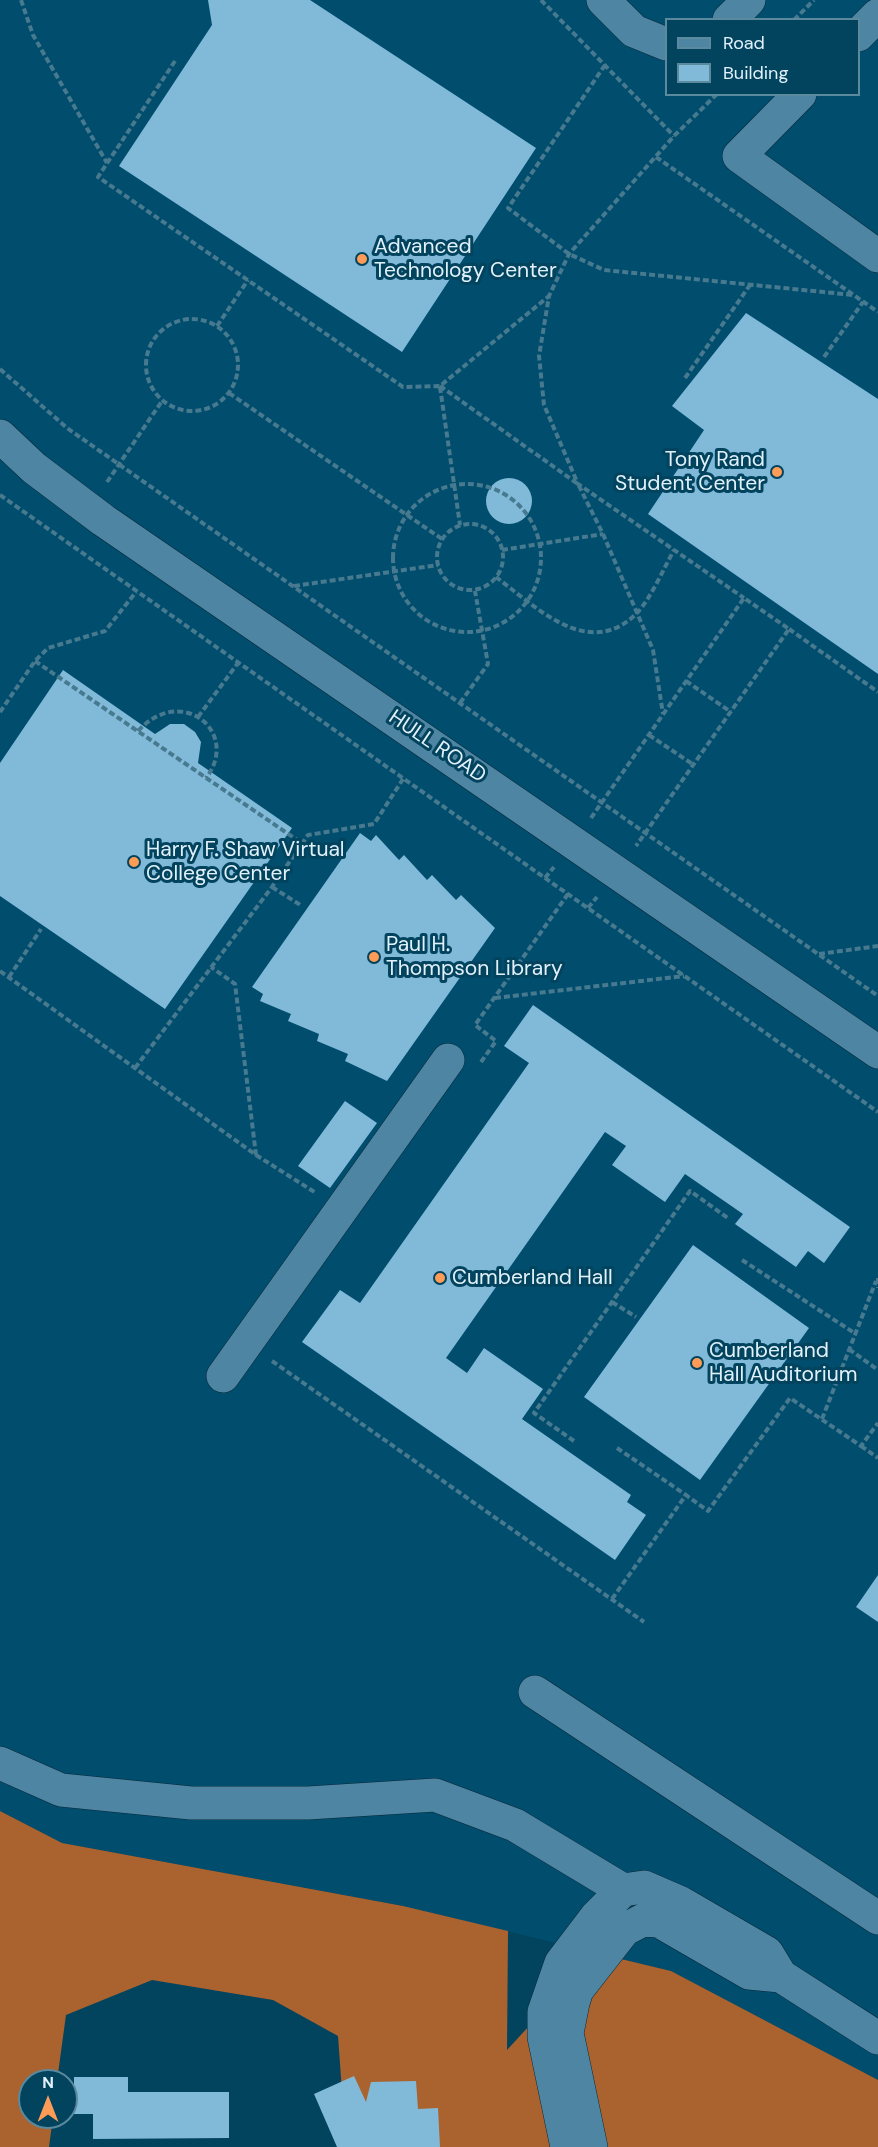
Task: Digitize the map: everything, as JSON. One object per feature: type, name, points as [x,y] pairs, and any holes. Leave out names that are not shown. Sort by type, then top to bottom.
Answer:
[{"type":"street","points":[[603,0],[634,31],[665,44]]},
{"type":"street","points":[[860,33],[878,15]]},
{"type":"street","points":[[798,96],[739,156],[878,256]]},
{"type":"street","name":"HULL ROAD","points":[[0,436],[34,468],[89,509],[878,1052]]},
{"type":"street","points":[[223,1376],[342,1209],[462,1065]]},
{"type":"street","points":[[535,1692],[878,1918]]},
{"type":"street","points":[[0,1763],[62,1790],[190,1803],[308,1803],[435,1795],[515,1825],[623,1890]]},
{"type":"street","points":[[567,2147],[544,2037],[544,2012],[561,1963],[596,1917],[623,1890],[644,1887],[681,1903],[767,1953],[781,1976],[878,2038]]},
{"type":"street","points":[[591,2147],[567,2033],[577,1990],[624,1930],[644,1920],[659,1921],[749,1973],[781,1976]]},
{"type":"path","points":[[21,0],[33,35],[107,163]]},
{"type":"path","points":[[541,0],[674,136]]},
{"type":"path","points":[[796,18],[813,0]]},
{"type":"path","points":[[175,61],[98,177],[403,387],[440,386],[878,692]]},
{"type":"path","points":[[605,65],[508,208],[569,254],[604,270],[853,295]]},
{"type":"path","points":[[663,715],[652,650],[638,613],[544,405],[539,356],[549,297],[569,254],[674,136],[715,96]]},
{"type":"path","points":[[656,157],[878,312]]},
{"type":"path","points":[[217,326],[248,280]]},
{"type":"path","points":[[685,378],[750,285]]},
{"type":"path","points":[[440,386],[549,297]]},
{"type":"path","points":[[824,357],[863,302]]},
{"type":"path","points":[[187,319],[202,320],[217,326],[229,336],[236,350],[238,366],[236,381],[229,393],[218,404],[204,410],[182,410],[162,401],[152,390],[146,375],[145,360],[149,345],[159,332],[172,323],[187,319]]},
{"type":"path","points":[[0,369],[68,428],[119,465],[878,996]]},
{"type":"path","points":[[440,386],[460,525]]},
{"type":"path","points":[[229,393],[442,539]]},
{"type":"path","points":[[65,542],[162,401]]},
{"type":"path","points":[[468,483],[492,488],[513,499],[529,517],[539,544],[541,562],[536,586],[527,600],[504,623],[482,630],[455,631],[431,623],[412,608],[398,587],[392,562],[395,538],[406,515],[422,498],[444,487],[454,486],[468,483]]},
{"type":"path","points":[[0,495],[878,1112]]},
{"type":"path","points":[[470,524],[491,531],[502,550],[503,561],[496,577],[485,587],[475,591],[453,586],[445,579],[438,565],[438,549],[442,539],[460,525],[470,524]]},
{"type":"path","points":[[502,550],[603,534]]},
{"type":"path","points":[[496,577],[574,631],[598,632],[622,624],[638,613],[674,550]]},
{"type":"path","points":[[294,586],[438,565]]},
{"type":"path","points":[[460,703],[488,664],[475,591]]},
{"type":"path","points":[[0,711],[35,662],[48,648],[105,630],[136,592]]},
{"type":"path","points":[[546,878],[602,803],[744,598]]},
{"type":"path","points":[[588,908],[646,834],[789,629]]},
{"type":"path","points":[[35,662],[303,844]]},
{"type":"path","points":[[198,717],[238,663]]},
{"type":"path","points":[[686,681],[731,712]]},
{"type":"path","points":[[138,731],[158,714],[172,710],[185,711],[198,717],[215,739],[217,753],[213,769],[206,778]]},
{"type":"path","points":[[649,735],[694,765]]},
{"type":"path","points":[[135,1068],[272,887],[308,835],[374,824],[403,779]]},
{"type":"path","points":[[272,887],[302,906]]},
{"type":"path","points":[[462,1065],[496,1041],[475,1025],[568,894]]},
{"type":"path","points":[[9,977],[41,929]]},
{"type":"path","points":[[819,955],[878,946]]},
{"type":"path","points":[[211,967],[235,984],[256,1155]]},
{"type":"path","points":[[0,970],[256,1155],[342,1209]]},
{"type":"path","points":[[494,998],[684,976]]},
{"type":"path","points":[[574,1441],[534,1413],[690,1191],[729,1219]]},
{"type":"path","points":[[742,1260],[855,1334]]},
{"type":"path","points":[[822,1419],[877,1279]]},
{"type":"path","points":[[877,1279],[878,1288]]},
{"type":"path","points":[[612,1302],[636,1317]]},
{"type":"path","points":[[849,1350],[878,1370]]},
{"type":"path","points":[[279,1352],[272,1362],[644,1622]]},
{"type":"path","points":[[617,1448],[708,1511],[790,1398],[878,1458]]},
{"type":"path","points":[[861,1446],[878,1423]]},
{"type":"path","points":[[612,1599],[686,1495]]},
{"type":"shaded area","points":[[0,0],[878,0],[878,2080],[671,1971],[403,1906],[62,1843],[0,1811]]},
{"type":"shaded area","points":[[0,1811],[62,1843],[403,1906],[508,1931],[507,2050],[596,1953],[671,1971],[878,2080],[878,2147],[346,2147],[338,2036],[273,2000],[152,1980],[66,2015],[59,2069],[18,2069],[18,2129],[51,2129],[49,2147],[0,2147]]},
{"type":"building","name":"Advanced Technology Center","points":[[208,0],[310,0],[536,148],[402,352],[119,166],[212,25]]},
{"type":"building","name":"Tony Rand Student Center","points":[[746,313],[878,399],[878,674],[648,514],[704,430],[672,406]]},
{"type":"building","points":[[509,478],[525,485],[532,501],[525,517],[509,524],[493,517],[486,501],[493,485]]},
{"type":"building","name":"Harry F. Shaw Virtual College Center","points":[[63,670],[155,734],[170,724],[184,724],[195,732],[201,742],[198,763],[292,828],[165,1009],[0,896],[0,763]]},
{"type":"building","name":"Paul H. Thompson Library","points":[[360,833],[371,841],[376,835],[399,860],[404,855],[427,880],[432,875],[456,900],[461,895],[495,928],[387,1081],[345,1061],[348,1054],[317,1041],[319,1034],[288,1021],[291,1014],[260,1001],[263,994],[252,987]]},
{"type":"building","name":"Cumberland Hall","points":[[533,1005],[850,1227],[824,1263],[808,1251],[796,1267],[735,1224],[743,1214],[685,1174],[665,1202],[612,1165],[626,1146],[605,1132],[446,1358],[467,1373],[484,1348],[543,1389],[522,1419],[631,1495],[627,1502],[646,1515],[615,1560],[302,1342],[340,1290],[360,1303],[529,1063],[504,1046]]},
{"type":"building","points":[[345,1101],[377,1123],[330,1188],[298,1166]]},
{"type":"building","name":"Cumberland Hall Auditorium","points":[[693,1245],[809,1328],[700,1480],[584,1397]]},
{"type":"building","points":[[878,1575],[878,1622],[856,1607]]},
{"type":"building","points":[[354,2076],[366,2102],[371,2082],[416,2081],[418,2109],[438,2108],[440,2147],[337,2147],[314,2094]]},
{"type":"building","points":[[78,2077],[128,2077],[128,2092],[229,2092],[229,2138],[93,2139],[93,2114],[78,2114]]},
{"type":"place","name":"Advanced Technology Center","points":[[362,259]]},
{"type":"place","name":"Tony Rand Student Center","points":[[777,472]]},
{"type":"place","name":"Harry F. Shaw Virtual College Center","points":[[134,862]]},
{"type":"place","name":"Paul H. Thompson Library","points":[[374,957]]},
{"type":"place","name":"Cumberland Hall","points":[[440,1278]]},
{"type":"place","name":"Cumberland Hall Auditorium","points":[[697,1363]]}]
